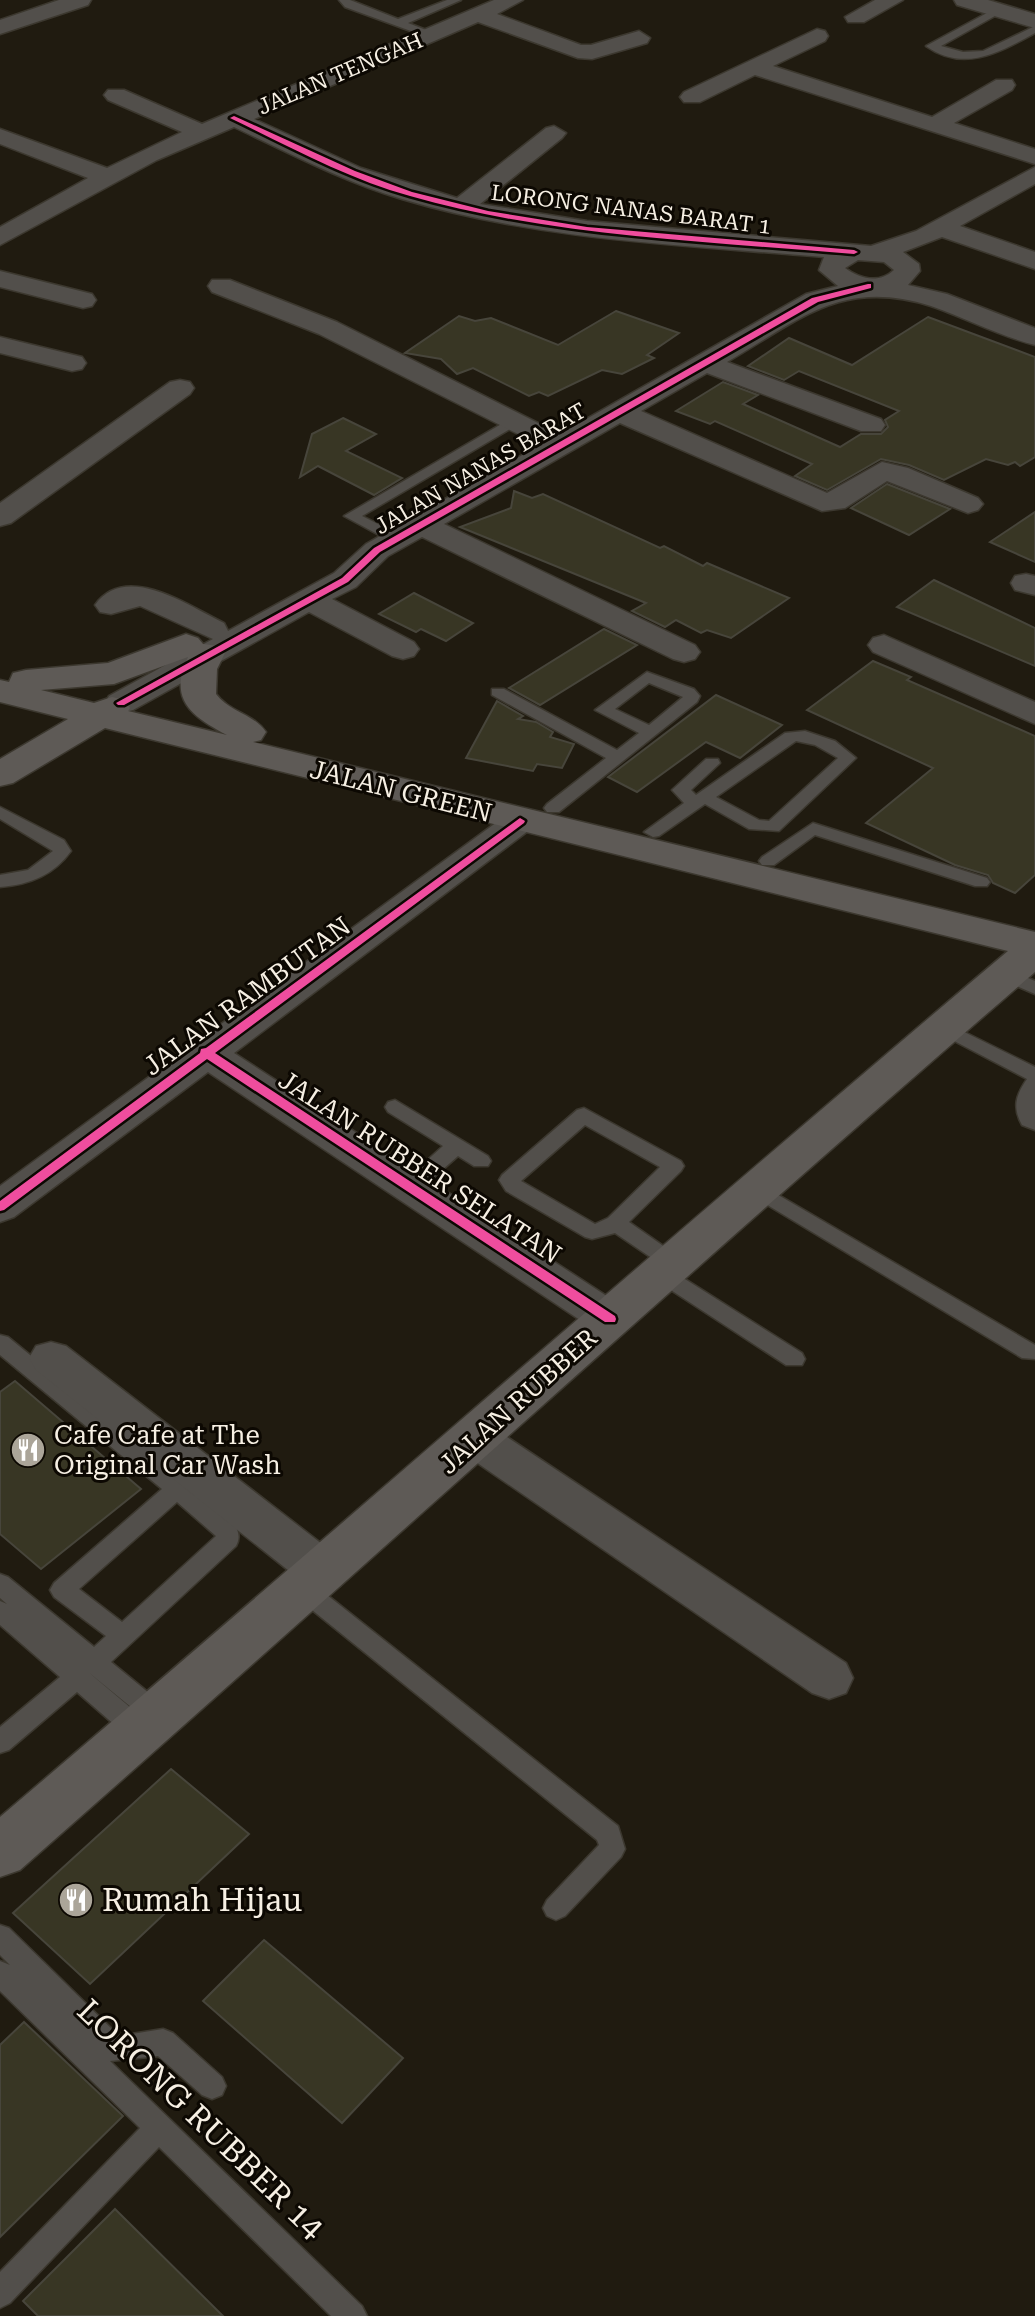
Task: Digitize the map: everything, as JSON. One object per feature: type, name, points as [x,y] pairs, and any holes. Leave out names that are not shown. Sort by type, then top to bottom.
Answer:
[{"type":"main road","points":[[9,683],[114,673],[202,643],[196,693],[206,709],[248,732]]},
{"type":"main road","name":"JALAN GREEN","points":[[9,683],[536,815],[653,832],[768,861],[1035,919]]},
{"type":"main road","points":[[0,753],[98,706]]},
{"type":"main road","points":[[0,775],[98,706]]},
{"type":"main road","name":"JALAN GREEN","points":[[98,706],[248,732],[536,815],[1028,965]]},
{"type":"main road","name":"JALAN RUBBER","points":[[0,1852],[476,1439],[756,1189],[944,1028],[1028,965]]},
{"type":"street","points":[[0,27],[80,0]]},
{"type":"street","name":"JALAN TENGAH","points":[[0,237],[107,177],[202,132],[512,0]]},
{"type":"street","points":[[856,17],[892,0]]},
{"type":"street","points":[[965,0],[998,10],[1031,28]]},
{"type":"street","points":[[478,15],[578,51],[592,52],[639,38]]},
{"type":"street","points":[[692,97],[817,36]]},
{"type":"street","points":[[753,67],[1035,157]]},
{"type":"street","points":[[936,124],[1004,85]]},
{"type":"street","points":[[116,95],[202,132]]},
{"type":"street","name":"LORONG NANAS BARAT 1","points":[[234,118],[352,173],[461,207],[576,227],[800,249],[851,261]]},
{"type":"street","points":[[461,207],[554,133]]},
{"type":"street","points":[[0,136],[107,177]]},
{"type":"street","name":"JALAN NANAS BARAT","points":[[815,300],[851,261],[933,232],[1035,174]]},
{"type":"street","points":[[933,232],[1035,261]]},
{"type":"street","name":"JALAN NANAS BARAT","points":[[98,706],[202,643],[308,599],[345,580],[398,538],[815,300],[896,281],[933,232]]},
{"type":"street","points":[[851,261],[906,268],[938,300]]},
{"type":"street","points":[[851,261],[873,286],[938,300],[1035,337]]},
{"type":"street","points":[[0,279],[83,300]]},
{"type":"street","points":[[221,286],[328,328],[561,445]]},
{"type":"street","points":[[0,345],[72,363]]},
{"type":"street","points":[[705,363],[871,425]]},
{"type":"street","points":[[0,517],[180,388]]},
{"type":"street","points":[[619,412],[822,502],[835,502],[882,471],[898,474],[968,504]]},
{"type":"street","points":[[111,605],[127,596],[146,597],[202,643],[398,538],[684,652]]},
{"type":"street","points":[[308,599],[403,649]]},
{"type":"street","points":[[884,645],[1035,714]]},
{"type":"street","name":"JALAN RAMBUTAN","points":[[0,1207],[205,1052],[536,815]]},
{"type":"street","name":"JALAN RUBBER SELATAN","points":[[205,1052],[610,1319]]},
{"type":"street","points":[[51,1358],[314,1581]]},
{"type":"street","points":[[476,1439],[829,1678]]},
{"type":"lane","points":[[344,0],[349,5],[430,35]]},
{"type":"lane","points":[[399,23],[456,0]]},
{"type":"lane","points":[[998,10],[932,46],[969,58],[983,57],[1031,28]]},
{"type":"lane","points":[[977,21],[1031,28]]},
{"type":"lane","points":[[398,538],[351,516],[515,422]]},
{"type":"lane","points":[[536,815],[650,732],[689,702],[692,696],[647,677],[603,710],[650,732]]},
{"type":"lane","points":[[498,692],[617,757]]},
{"type":"lane","points":[[653,832],[699,800],[791,737],[800,735],[848,758],[773,827],[755,825],[699,800],[681,790],[712,763]]},
{"type":"lane","points":[[0,812],[58,844],[62,851],[58,858],[19,881],[0,881]]},
{"type":"lane","points":[[768,861],[813,828],[981,882]]},
{"type":"lane","points":[[944,1028],[1035,1075]]},
{"type":"lane","points":[[1035,1082],[1026,1093],[1025,1105],[1029,1120],[1035,1123]]},
{"type":"lane","points":[[395,1107],[481,1161]]},
{"type":"lane","points":[[584,1115],[595,1119],[674,1166],[615,1223],[605,1230],[592,1232],[513,1186],[509,1180],[584,1115]]},
{"type":"lane","points":[[410,1187],[455,1147]]},
{"type":"lane","points":[[756,1189],[1030,1352]]},
{"type":"lane","points":[[615,1223],[666,1268],[794,1359]]},
{"type":"lane","points":[[0,1742],[86,1670],[228,1539],[226,1529],[1,1345]]},
{"type":"lane","points":[[35,1614],[177,1489]]},
{"type":"lane","points":[[314,1581],[609,1834],[612,1849],[556,1908]]},
{"type":"lane","points":[[0,1584],[35,1614],[86,1670]]},
{"type":"lane","points":[[62,1590],[123,1636]]},
{"type":"lane","points":[[0,1611],[86,1670],[150,1724]]},
{"type":"lane","points":[[0,1937],[114,2050],[163,2042],[212,2086]]},
{"type":"lane","name":"LORONG RUBBER 14","points":[[0,1974],[352,2316]]},
{"type":"lane","points":[[0,2293],[159,2128]]},
{"type":"building","points":[[616,311],[679,333],[647,355],[654,358],[622,374],[602,370],[548,396],[539,392],[529,396],[473,368],[457,374],[441,359],[405,353],[459,316],[475,321],[491,318],[558,345]]},
{"type":"building","points":[[928,317],[1035,357],[1035,457],[1020,466],[1015,462],[1008,465],[986,459],[944,480],[909,465],[881,459],[827,490],[795,476],[812,464],[715,421],[710,424],[676,411],[723,382],[758,395],[743,404],[840,447],[861,434],[881,434],[888,427],[885,420],[899,411],[799,371],[784,380],[748,366],[789,338],[852,365]]},
{"type":"building","points":[[343,418],[376,434],[346,451],[402,478],[374,495],[318,466],[300,477],[312,434]]},
{"type":"building","points":[[887,484],[950,509],[909,535],[851,508]]},
{"type":"building","points":[[514,491],[532,498],[543,494],[660,548],[664,546],[703,566],[707,563],[789,598],[731,638],[707,630],[701,633],[676,620],[665,627],[632,611],[646,603],[460,527],[511,508]]},
{"type":"building","points":[[1035,512],[1035,562],[990,542]]},
{"type":"building","points":[[934,580],[1035,628],[1035,666],[897,607]]},
{"type":"building","points":[[414,593],[473,623],[446,641],[421,629],[416,632],[379,614]]},
{"type":"building","points":[[604,629],[637,645],[540,705],[509,688]]},
{"type":"building","points":[[873,661],[911,677],[907,680],[1035,736],[1035,875],[1015,893],[993,883],[988,875],[955,865],[866,823],[933,768],[807,710]]},
{"type":"building","points":[[716,695],[782,725],[740,758],[706,742],[637,792],[608,777]]},
{"type":"building","points":[[497,701],[523,716],[518,719],[536,722],[553,732],[550,737],[574,744],[562,768],[537,764],[533,771],[466,758]]},
{"type":"building","points":[[15,1381],[141,1489],[41,1569],[0,1534],[0,1392]]},
{"type":"building","points":[[171,1769],[249,1834],[90,1984],[13,1913]]},
{"type":"building","points":[[264,1940],[403,2058],[342,2123],[203,2001]]},
{"type":"building","points":[[24,2022],[123,2116],[0,2237],[0,2045]]},
{"type":"building","points":[[115,2209],[223,2316],[38,2316],[23,2301]]},
{"type":"cycle path","points":[[234,118],[352,173],[410,194],[488,213],[587,229],[854,252]]},
{"type":"cycle path","points":[[121,703],[345,580],[377,550],[815,300],[868,286]]},
{"type":"cycle path","points":[[0,1207],[520,821]]},
{"type":"cycle path","points":[[205,1052],[610,1319]]},
{"type":"place","name":"Cafe Cafe at The Original Car Wash","points":[[28,1450]]},
{"type":"place","name":"Rumah Hijau","points":[[76,1900]]}]
